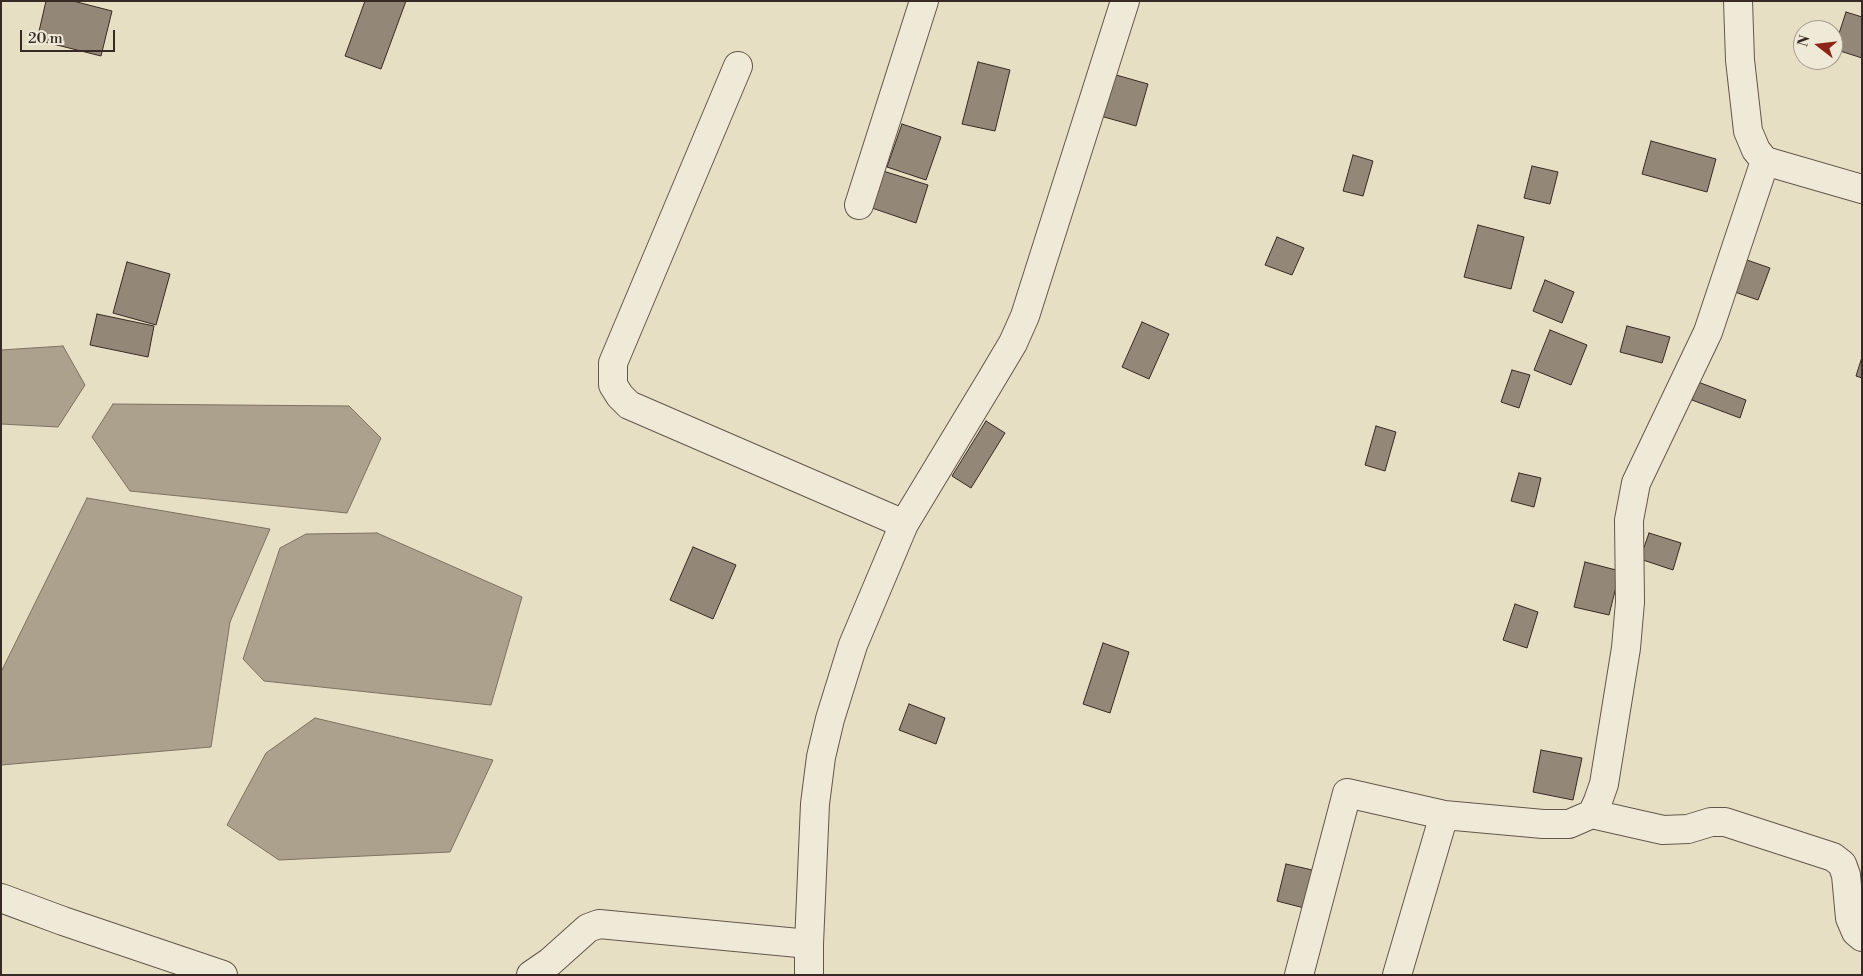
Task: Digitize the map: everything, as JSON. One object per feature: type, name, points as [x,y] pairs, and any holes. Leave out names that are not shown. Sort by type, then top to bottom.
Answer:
[{"type":"street","points":[[859,205],[924,1]]},
{"type":"street","points":[[809,975],[815,804],[823,748],[853,645],[904,524],[1013,343],[1025,316],[1125,1]]},
{"type":"street","points":[[1738,1],[1740,60],[1748,131],[1756,150],[1765,161],[1862,189]]},
{"type":"street","points":[[738,66],[613,363],[613,385],[620,396],[629,404],[904,524]]},
{"type":"street","points":[[1592,814],[1604,784],[1626,648],[1630,602],[1629,520],[1636,483],[1708,332],[1765,161]]},
{"type":"street","points":[[1299,975],[1347,793],[1444,815],[1543,824],[1569,824],[1592,814],[1663,830],[1688,829],[1711,822],[1726,822],[1833,857],[1842,864],[1846,875],[1850,918],[1856,932],[1862,937]]},
{"type":"street","points":[[1397,975],[1444,815]]},
{"type":"street","points":[[1,898],[63,922],[224,975]]},
{"type":"street","points":[[531,975],[550,962],[588,928],[599,924],[809,944]]},
{"type":"shaded area","points":[[63,346],[85,385],[58,427],[1,424],[1,350]]},
{"type":"shaded area","points":[[113,404],[349,406],[381,438],[347,513],[130,491],[92,437]]},
{"type":"shaded area","points":[[87,498],[270,529],[230,622],[211,747],[1,765],[1,672]]},
{"type":"shaded area","points":[[377,533],[522,597],[491,705],[264,681],[243,659],[280,548],[306,534]]},
{"type":"shaded area","points":[[315,718],[493,760],[450,852],[279,860],[227,825],[266,753]]},
{"type":"building","points":[[46,1],[73,1],[112,11],[101,56],[37,40]]},
{"type":"building","points":[[365,1],[406,1],[381,69],[345,56]]},
{"type":"building","points":[[1846,12],[1862,17],[1862,58],[1843,52],[1843,21]]},
{"type":"building","points":[[978,62],[1010,70],[995,131],[962,124]]},
{"type":"building","points":[[1109,73],[1148,84],[1136,126],[1097,115]]},
{"type":"building","points":[[902,124],[941,137],[926,180],[887,167]]},
{"type":"building","points":[[1651,141],[1716,159],[1707,192],[1642,174]]},
{"type":"building","points":[[1353,155],[1373,161],[1363,196],[1343,191]]},
{"type":"building","points":[[1532,166],[1558,172],[1550,204],[1524,198]]},
{"type":"building","points":[[883,171],[928,185],[916,223],[872,208]]},
{"type":"building","points":[[1478,225],[1524,237],[1511,289],[1464,277]]},
{"type":"building","points":[[1277,237],[1304,248],[1292,275],[1265,265]]},
{"type":"building","points":[[1744,259],[1770,268],[1758,300],[1732,291]]},
{"type":"building","points":[[127,262],[170,274],[156,325],[113,313]]},
{"type":"building","points":[[1545,280],[1574,292],[1562,323],[1533,311]]},
{"type":"building","points":[[97,314],[154,326],[148,357],[90,345]]},
{"type":"building","points":[[1142,322],[1169,334],[1149,379],[1122,367]]},
{"type":"building","points":[[1627,326],[1670,337],[1662,363],[1620,352]]},
{"type":"building","points":[[1550,330],[1587,345],[1571,385],[1534,370]]},
{"type":"building","points":[[1862,357],[1862,378],[1856,376]]},
{"type":"building","points":[[1512,370],[1530,375],[1519,408],[1501,402]]},
{"type":"building","points":[[1698,382],[1746,400],[1740,418],[1692,400]]},
{"type":"building","points":[[986,421],[1005,433],[971,488],[952,476]]},
{"type":"building","points":[[1376,426],[1396,432],[1385,471],[1365,465]]},
{"type":"building","points":[[1519,473],[1541,478],[1534,507],[1511,501]]},
{"type":"building","points":[[1649,533],[1681,543],[1673,570],[1640,559]]},
{"type":"building","points":[[693,547],[736,565],[713,619],[670,600]]},
{"type":"building","points":[[1585,562],[1620,571],[1609,615],[1574,607]]},
{"type":"building","points":[[1515,604],[1538,612],[1527,648],[1503,640]]},
{"type":"building","points":[[1103,643],[1129,652],[1110,713],[1083,704]]},
{"type":"building","points":[[909,704],[945,718],[936,744],[899,730]]},
{"type":"building","points":[[1541,750],[1582,758],[1573,800],[1533,792]]},
{"type":"building","points":[[1286,864],[1321,872],[1312,910],[1277,901]]}]
